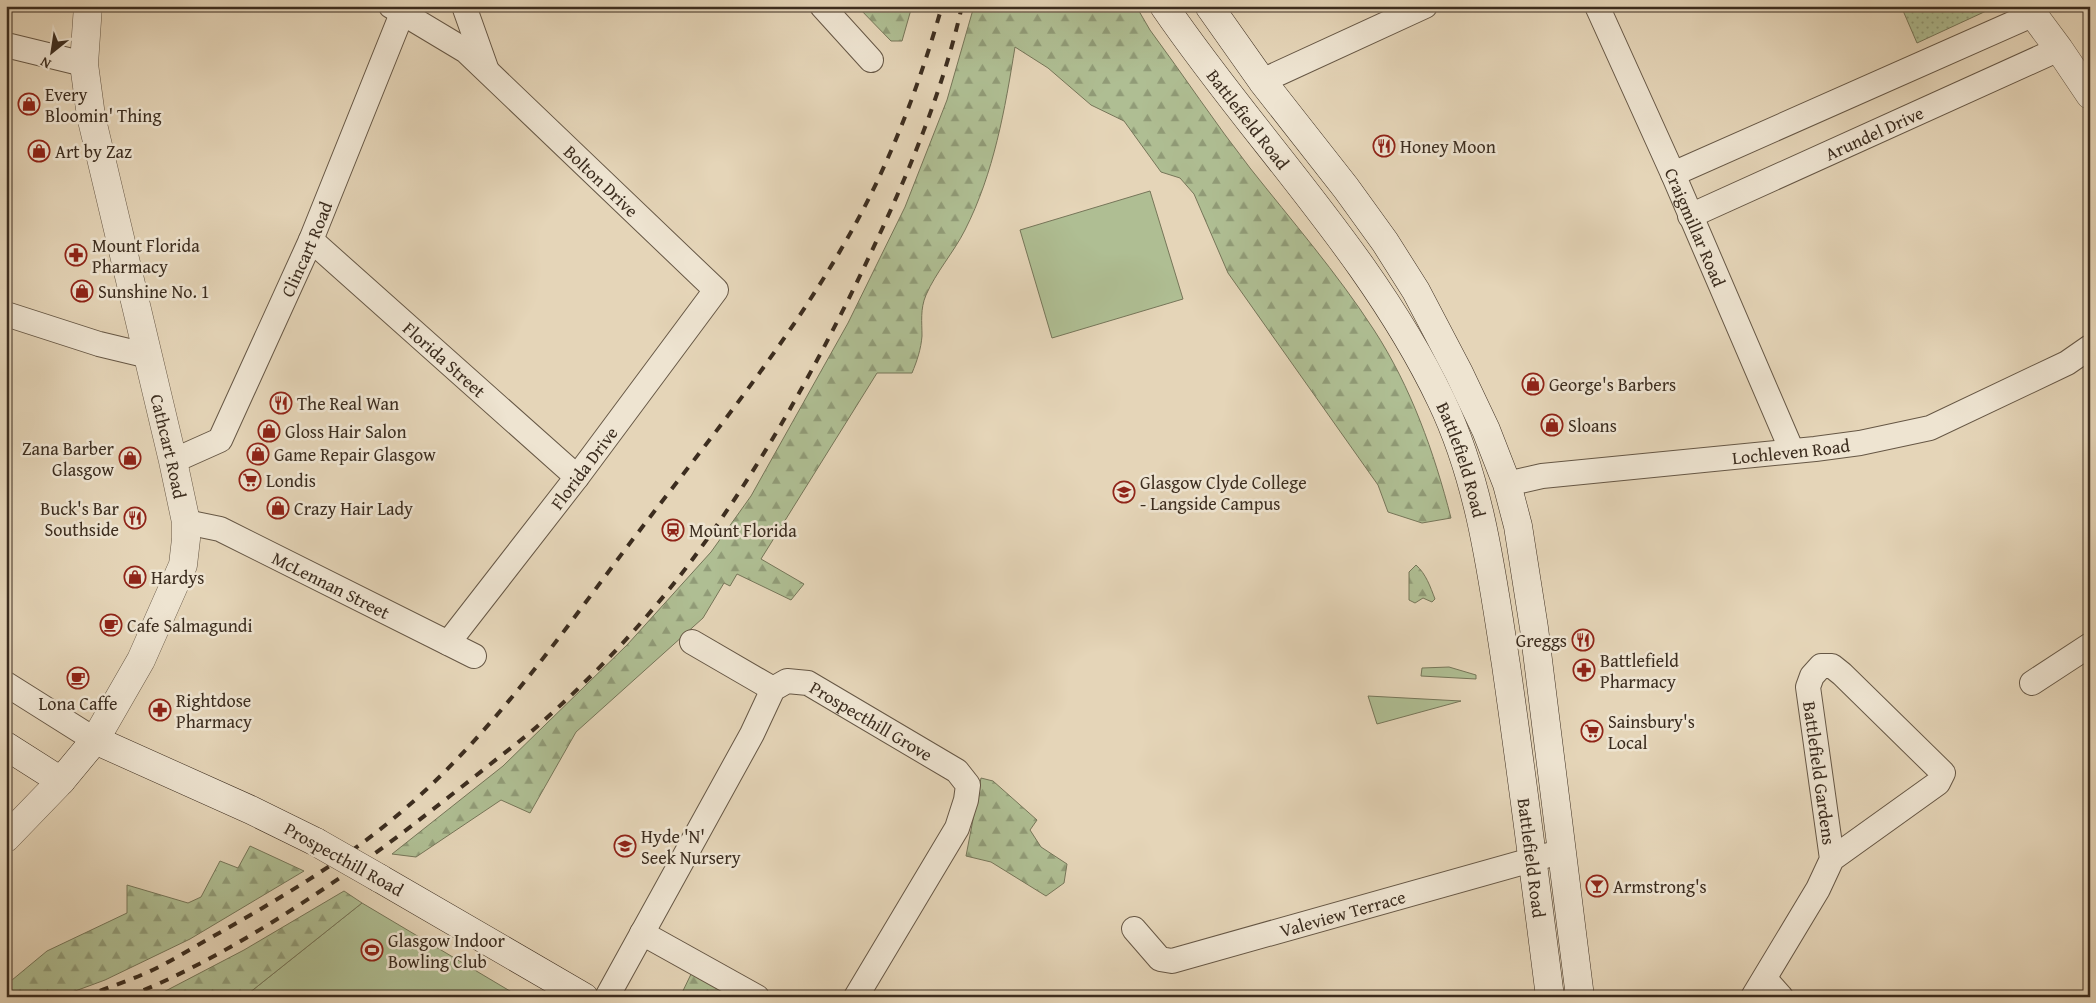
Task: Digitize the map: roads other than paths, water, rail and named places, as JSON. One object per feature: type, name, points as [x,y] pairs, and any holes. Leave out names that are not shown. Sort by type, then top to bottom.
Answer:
[{"type":"main road","name":"Cathcart Road","points":[[6,838],[61,780],[95,740],[141,660],[183,565],[186,522],[149,356],[91,116],[84,64],[88,6]]},
{"type":"main road","name":"Battlefield Road","points":[[1164,6],[1344,244],[1381,296],[1421,361],[1456,436],[1475,496],[1495,590],[1533,858],[1550,997]]},
{"type":"main road","name":"Battlefield Road","points":[[1209,6],[1262,80],[1346,188],[1385,242],[1416,291],[1459,372],[1486,430],[1507,484],[1518,526],[1533,621],[1580,997]]},
{"type":"main road","points":[[2030,10],[2090,95]]},
{"type":"main road","points":[[1236,102],[1262,80]]},
{"type":"main road","name":"Lochleven Road","points":[[1475,496],[1507,484]]},
{"type":"main road","name":"Prospecthill Road","points":[[95,740],[251,810],[316,842],[584,997]]},
{"type":"main road","points":[[6,746],[61,780]]},
{"type":"street","name":"Bolton Drive","points":[[464,6],[487,71]]},
{"type":"street","points":[[822,6],[871,60]]},
{"type":"street","points":[[1262,80],[1425,6]]},
{"type":"street","name":"Craigmillar Road","points":[[1597,6],[1673,174],[1792,451]]},
{"type":"street","name":"Bolton Drive","points":[[399,8],[466,51],[716,290]]},
{"type":"street","name":"Clincart Road","points":[[173,461],[220,440],[311,240],[399,8]]},
{"type":"street","points":[[1673,174],[2030,10]]},
{"type":"street","points":[[6,45],[84,64]]},
{"type":"street","name":"Arundel Drive","points":[[1690,216],[2059,49]]},
{"type":"street","name":"Florida Street","points":[[311,240],[577,477]]},
{"type":"street","name":"Florida Drive","points":[[448,643],[577,477],[716,290]]},
{"type":"street","points":[[6,314],[99,344],[149,356]]},
{"type":"street","name":"Lochleven Road","points":[[1507,484],[1542,476],[1860,443],[1930,428],[2067,363],[2090,347]]},
{"type":"street","name":"McLennan Street","points":[[186,522],[220,529],[474,656]]},
{"type":"street","points":[[607,997],[752,734],[773,689],[692,642]]},
{"type":"street","points":[[2032,683],[2090,645]]},
{"type":"street","name":"Battlefield Gardens","points":[[1759,988],[1818,889],[1832,859],[1938,783],[1943,773],[1842,674],[1832,666],[1821,666],[1812,676],[1808,687],[1832,859]]},
{"type":"street","name":"Prospecthill Grove","points":[[773,689],[787,682],[808,683],[957,771],[968,785],[966,800],[957,828],[856,997]]},
{"type":"street","points":[[6,684],[95,740]]},
{"type":"street","name":"Valeview Terrace","points":[[1134,930],[1160,959],[1172,961],[1563,851]]},
{"type":"street","points":[[642,933],[757,997]]},
{"type":"street","points":[[1759,988],[1781,997]]},
{"type":"railway","points":[[83,997],[163,965],[302,884],[346,855],[423,793],[486,727],[544,657],[722,424],[812,297],[839,253],[876,184],[917,84],[942,6]]},
{"type":"railway","points":[[127,997],[185,971],[242,940],[297,907],[412,826],[541,723],[582,685],[658,603],[716,527],[760,459],[801,390],[839,318],[888,215],[917,147],[942,78],[962,6]]},
{"type":"place","name":"Every Bloomin' Thing","points":[[29,104]]},
{"type":"place","name":"Honey Moon","points":[[1384,146]]},
{"type":"place","name":"Art by Zaz","points":[[39,151]]},
{"type":"place","name":"Mount Florida Pharmacy","points":[[76,255]]},
{"type":"place","name":"Sunshine No. 1","points":[[82,291]]},
{"type":"place","name":"George's Barbers","points":[[1533,384]]},
{"type":"place","name":"The Real Wan","points":[[281,403]]},
{"type":"place","name":"Sloans","points":[[1552,425]]},
{"type":"place","name":"Gloss Hair Salon","points":[[269,431]]},
{"type":"place","name":"Game Repair Glasgow","points":[[258,454]]},
{"type":"place","name":"Zana Barber Glasgow","points":[[130,458]]},
{"type":"place","name":"Londis","points":[[250,480]]},
{"type":"place","name":"Glasgow Clyde College - Langside Campus","points":[[1124,492]]},
{"type":"place","name":"Crazy Hair Lady","points":[[278,508]]},
{"type":"place","name":"Buck's Bar Southside","points":[[135,518]]},
{"type":"place","name":"Mount Florida","points":[[673,530]]},
{"type":"place","name":"Hardys","points":[[135,577]]},
{"type":"place","name":"Cafe Salmagundi","points":[[111,625]]},
{"type":"place","name":"Greggs","points":[[1583,640]]},
{"type":"place","name":"Battlefield Pharmacy","points":[[1584,670]]},
{"type":"place","name":"Lona Caffe","points":[[78,678]]},
{"type":"place","name":"Rightdose Pharmacy","points":[[160,710]]},
{"type":"place","name":"Sainsbury's Local","points":[[1592,731]]},
{"type":"place","name":"Hyde 'N' Seek Nursery","points":[[625,846]]},
{"type":"place","name":"Armstrong's","points":[[1597,886]]},
{"type":"place","name":"Glasgow Indoor Bowling Club","points":[[372,950]]}]
